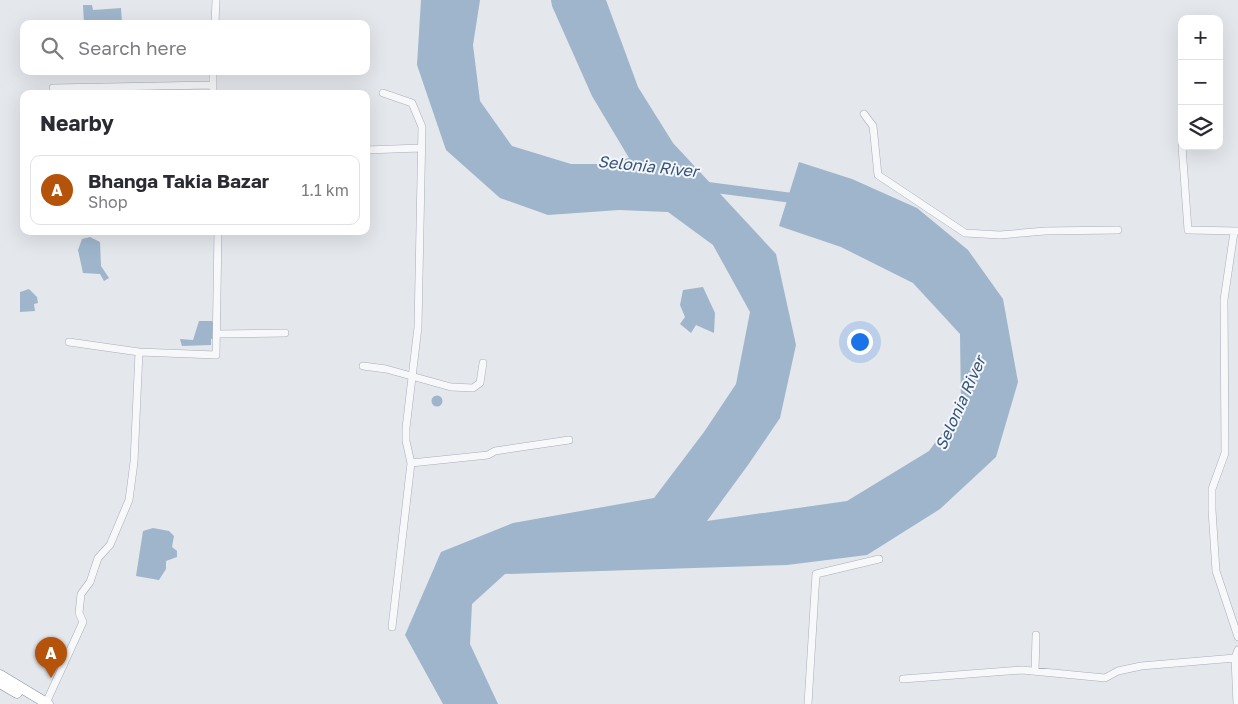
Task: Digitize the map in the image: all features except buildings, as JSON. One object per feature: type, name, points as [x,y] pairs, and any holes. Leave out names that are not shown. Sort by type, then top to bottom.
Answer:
[{"type":"highway","points":[[0,675],[43,704]]},
{"type":"highway","points":[[0,683],[43,704]]},
{"type":"street","points":[[215,20],[216,0]]},
{"type":"street","points":[[213,75],[213,90]]},
{"type":"street","points":[[54,88],[212,85]]},
{"type":"street","points":[[383,93],[412,103],[422,127],[421,267],[414,376],[406,428],[406,441],[411,464],[392,627]]},
{"type":"street","points":[[864,114],[873,126],[878,175],[965,233],[1000,235],[1045,231],[1118,230]]},
{"type":"street","points":[[370,150],[421,148]]},
{"type":"street","points":[[1182,150],[1188,230],[1236,231],[1224,300],[1225,453],[1212,488],[1212,510],[1216,571],[1238,637]]},
{"type":"street","points":[[69,342],[139,352],[216,355],[218,235]]},
{"type":"street","points":[[217,334],[285,333]]},
{"type":"street","points":[[43,704],[83,622],[79,614],[82,594],[90,582],[98,558],[110,545],[129,500],[134,462],[139,352]]},
{"type":"street","points":[[363,366],[386,369],[451,387],[473,388],[480,383],[483,363]]},
{"type":"street","points":[[411,464],[488,455],[495,451],[569,440]]},
{"type":"street","points":[[808,704],[816,574],[879,559]]},
{"type":"street","points":[[1035,672],[1036,635]]},
{"type":"street","points":[[1236,704],[1235,658],[1238,650]]},
{"type":"street","points":[[903,680],[932,679],[1000,671],[1105,678],[1118,671],[1141,666],[1235,658]]},
{"type":"water","points":[[421,0],[480,0],[473,45],[480,101],[512,146],[571,164],[607,164],[629,158],[592,96],[551,0],[606,0],[638,87],[673,143],[776,254],[796,345],[780,418],[707,521],[847,501],[929,451],[961,407],[960,334],[913,283],[841,247],[779,226],[799,162],[852,179],[917,208],[968,250],[1003,299],[1018,382],[996,457],[940,509],[867,555],[787,565],[505,574],[472,604],[470,644],[498,704],[443,704],[405,635],[441,552],[513,523],[654,498],[704,432],[736,384],[750,312],[713,245],[668,212],[619,210],[548,215],[500,198],[446,150],[417,65]]},
{"type":"water","points":[[83,5],[92,5],[93,10],[121,8],[122,20],[84,20]]},
{"type":"water","points":[[90,237],[100,242],[101,266],[109,278],[104,281],[100,274],[83,273],[78,250],[82,239]]},
{"type":"water","points":[[703,287],[715,313],[714,333],[696,325],[691,333],[680,324],[685,317],[680,305],[683,290]]},
{"type":"water","points":[[29,289],[37,297],[38,303],[34,304],[35,311],[20,312],[20,292]]},
{"type":"water","points":[[199,321],[212,321],[215,326],[215,339],[211,339],[211,345],[182,346],[180,339],[193,340]]},
{"type":"water","points":[[437,395],[443,401],[437,407],[431,401]]},
{"type":"water","points":[[153,528],[169,531],[174,536],[172,547],[177,551],[177,557],[166,561],[166,569],[159,580],[136,576],[143,531]]},
{"type":"waterway","name":"Selonia River","points":[[700,186],[800,199]]},
{"type":"place","name":"Bhanga Takia Bazar","points":[[51,678]]}]
